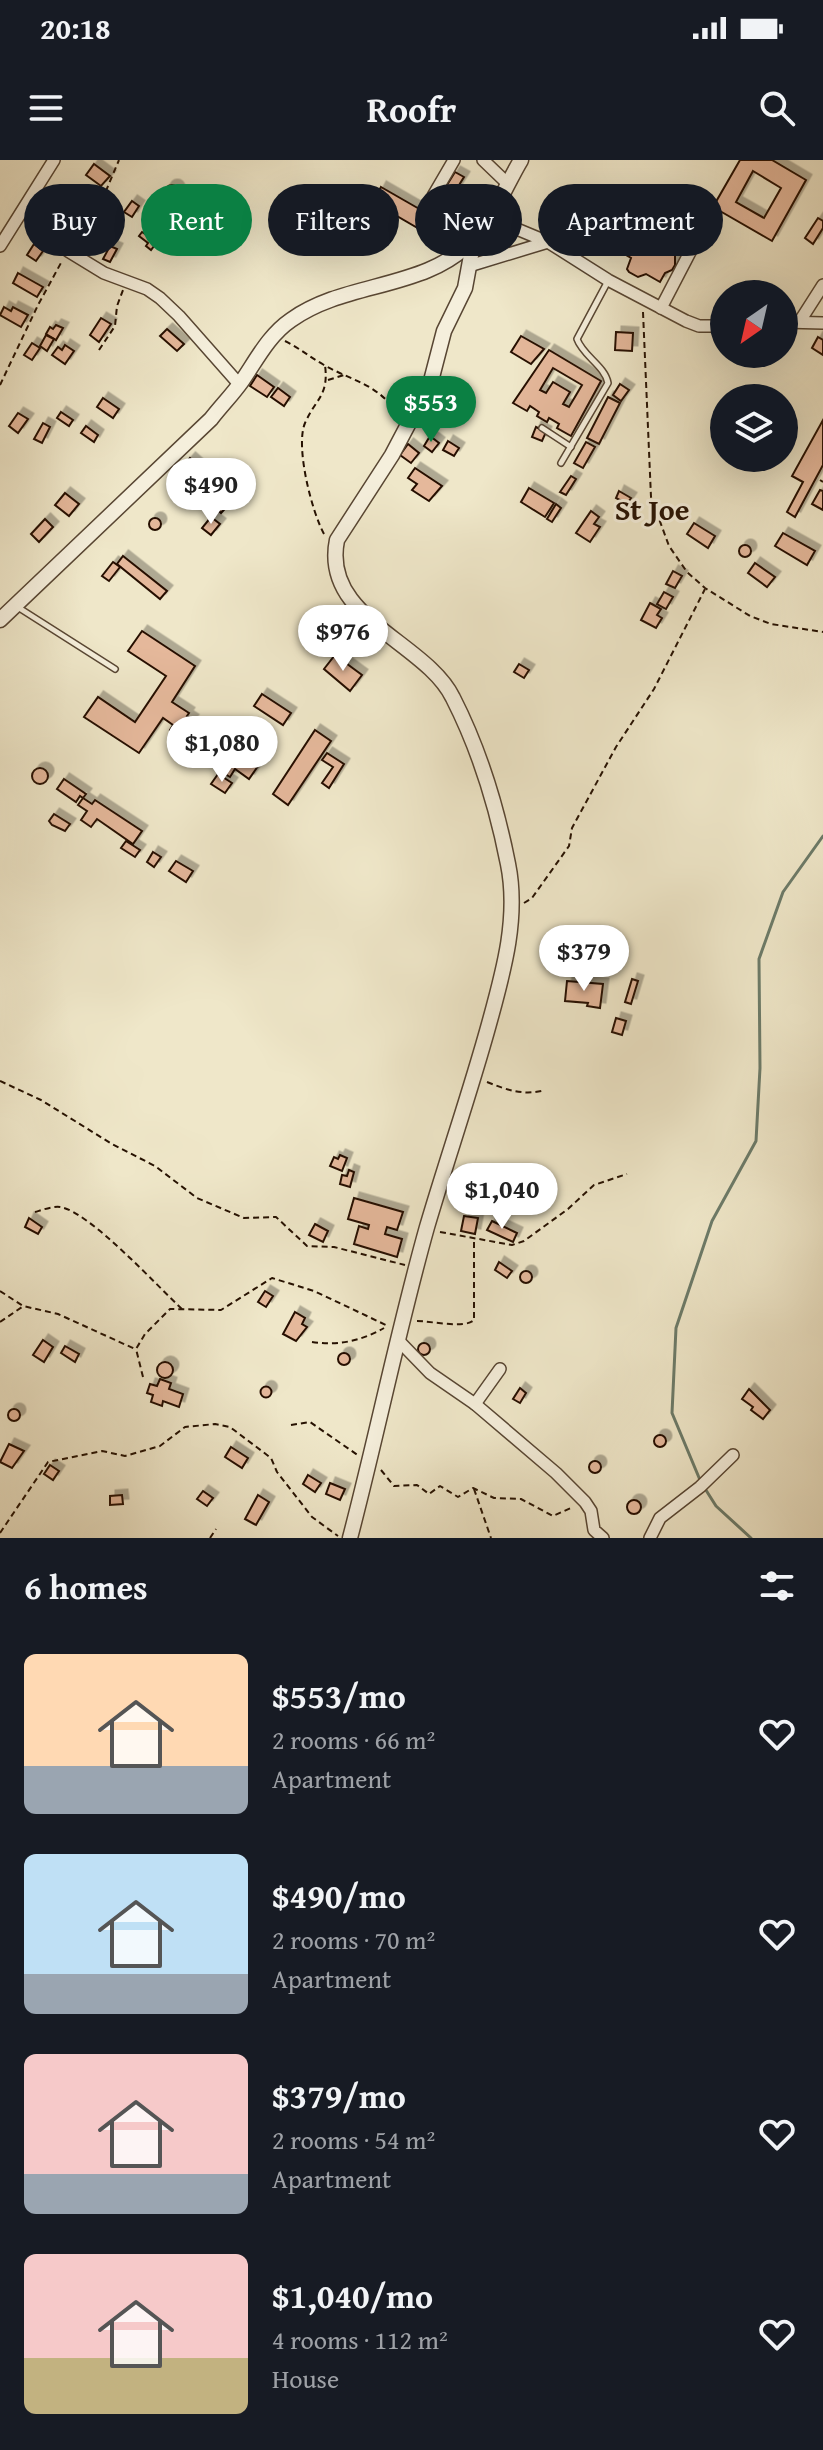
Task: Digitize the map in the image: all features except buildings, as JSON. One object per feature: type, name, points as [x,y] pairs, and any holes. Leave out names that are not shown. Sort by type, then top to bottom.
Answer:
[{"type":"street","points":[[0,246],[54,160]]},
{"type":"street","points":[[440,184],[454,160]]},
{"type":"street","points":[[483,160],[507,183],[521,160]]},
{"type":"street","points":[[469,266],[538,245]]},
{"type":"street","points":[[76,256],[104,273],[147,289],[179,316],[239,384]]},
{"type":"street","points":[[0,620],[211,419],[273,335],[292,319],[338,297],[413,276],[451,256]]},
{"type":"street","points":[[350,1538],[427,1228],[475,1077],[503,975],[512,911],[508,866],[487,783],[453,696],[436,673],[370,621],[353,602],[340,577],[335,550],[337,540],[392,455],[425,394],[444,331],[465,288],[471,256]]},
{"type":"street","points":[[570,256],[643,299],[699,326],[710,326]]},
{"type":"street","points":[[661,308],[688,256]]},
{"type":"street","points":[[823,285],[800,321],[823,323]]},
{"type":"street","points":[[398,1340],[430,1373],[475,1404],[556,1473],[585,1502],[591,1511],[594,1530],[603,1538]]},
{"type":"street","points":[[475,1404],[500,1369]]},
{"type":"street","points":[[650,1538],[660,1518],[733,1455]]},
{"type":"lane","points":[[561,463],[608,383],[607,376],[581,350],[577,339],[608,280]]},
{"type":"lane","points":[[542,428],[571,447]]},
{"type":"lane","points":[[15,605],[115,669]]},
{"type":"path","points":[[109,184],[119,160]]},
{"type":"path","points":[[0,385],[65,256]]},
{"type":"path","points":[[99,350],[115,326],[119,296],[127,282]]},
{"type":"path","points":[[643,299],[651,497],[669,546],[687,572],[705,588],[750,616],[771,624],[823,632]]},
{"type":"path","points":[[273,335],[304,350],[325,365],[357,379],[389,402],[398,414],[399,423]]},
{"type":"path","points":[[325,365],[326,387],[305,424],[300,443],[317,521],[324,533],[337,540]]},
{"type":"path","points":[[327,381],[345,374]]},
{"type":"path","points":[[512,911],[532,898],[569,846],[572,828],[616,747],[654,689],[705,588]]},
{"type":"path","points":[[475,1077],[508,1090],[535,1093],[545,1090]]},
{"type":"path","points":[[0,1081],[41,1100],[112,1144],[155,1166],[197,1198],[244,1218],[276,1217],[307,1246],[334,1247],[418,1268]]},
{"type":"path","points":[[427,1228],[474,1240],[512,1245],[524,1241],[568,1209],[594,1185],[627,1174]]},
{"type":"path","points":[[35,1212],[59,1207],[76,1214],[100,1231],[184,1311]]},
{"type":"path","points":[[312,1342],[327,1345],[366,1339],[404,1320],[470,1325],[474,1320],[474,1240]]},
{"type":"path","points":[[143,1377],[136,1349],[145,1334],[170,1309],[221,1310],[272,1278],[314,1291],[385,1327]]},
{"type":"path","points":[[0,1291],[23,1306],[58,1314],[136,1349]]},
{"type":"path","points":[[0,1322],[23,1306]]},
{"type":"path","points":[[291,1425],[310,1422],[381,1470],[394,1486],[417,1485],[429,1494],[440,1486],[458,1497],[473,1488]]},
{"type":"path","points":[[0,1533],[48,1462],[102,1451],[125,1456],[160,1446],[185,1427],[215,1424],[230,1427],[271,1458],[277,1472],[312,1517],[343,1538]]},
{"type":"path","points":[[473,1488],[494,1498],[521,1499],[553,1516],[585,1502]]},
{"type":"path","points":[[473,1488],[491,1538]]},
{"type":"path","points":[[210,1538],[216,1529]]},
{"type":"waterway","points":[[700,1480],[672,1413],[676,1328],[712,1221],[756,1141],[760,1068],[759,959],[783,892],[823,836]]},
{"type":"waterway","points":[[704,1487],[716,1506],[751,1538]]},
{"type":"district","name":"St Joe","points":[[652,510]]}]
